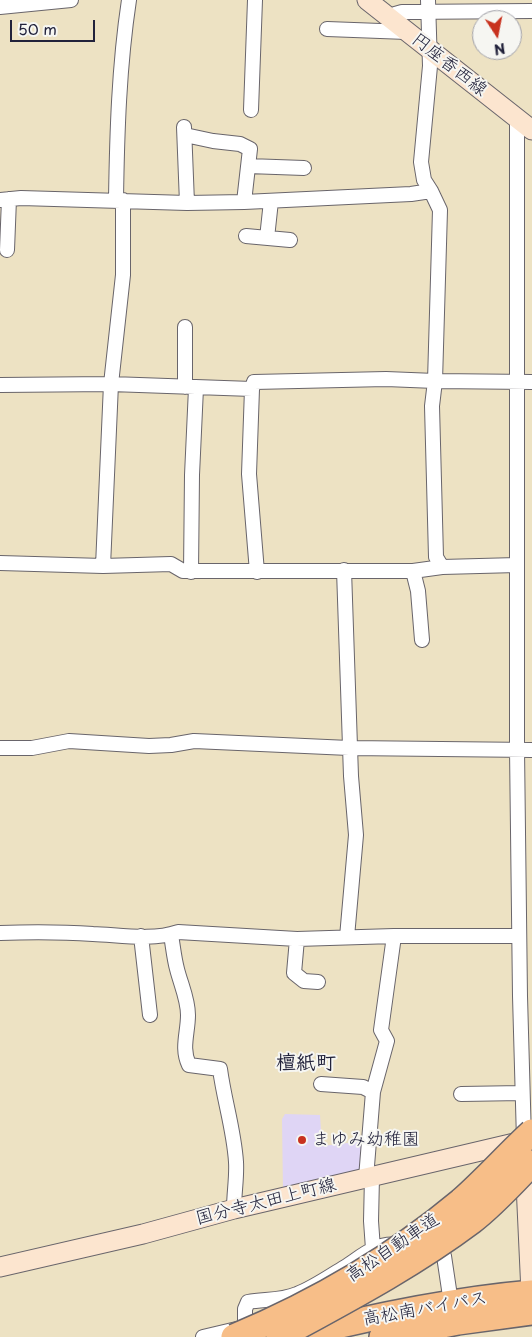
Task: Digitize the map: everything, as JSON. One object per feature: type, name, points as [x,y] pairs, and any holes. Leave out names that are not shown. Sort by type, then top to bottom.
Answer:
[{"type":"highway","name":"高松自動車道","points":[[240,1332],[269,1322],[340,1284],[409,1241],[530,1144]]},
{"type":"highway","name":"高松自動車道","points":[[279,1337],[373,1285],[422,1255],[473,1220],[530,1144]]},
{"type":"highway","name":"高松南バイパス","points":[[291,1337],[357,1320],[456,1321],[532,1293]]},
{"type":"highway","name":"高松南バイパス","points":[[382,1337],[456,1321],[532,1312]]},
{"type":"main road","name":"円座香西線","points":[[367,0],[532,130]]},
{"type":"main road","name":"国分寺太田上町線","points":[[0,1268],[143,1234],[234,1208],[369,1177],[530,1144]]},
{"type":"main road","points":[[530,1144],[532,1293]]},
{"type":"street","points":[[0,7],[71,0]]},
{"type":"street","points":[[104,566],[111,384],[123,275],[119,200],[118,118],[124,30],[129,0]]},
{"type":"street","points":[[251,110],[255,0]]},
{"type":"street","points":[[390,18],[398,13],[428,6],[479,6],[532,11]]},
{"type":"street","points":[[428,6],[430,66],[421,162],[424,180],[440,210],[435,382],[432,406],[436,557],[442,567]]},
{"type":"street","points":[[327,29],[407,32]]},
{"type":"street","points":[[517,118],[516,749],[522,1094],[530,1144]]},
{"type":"street","points":[[187,203],[185,131],[213,141],[240,144],[250,149],[244,202]]},
{"type":"street","points":[[248,166],[304,168]]},
{"type":"street","points":[[7,250],[5,200],[21,198],[187,203],[244,202],[411,194],[431,191]]},
{"type":"street","points":[[267,238],[271,201]]},
{"type":"street","points":[[246,236],[290,240]]},
{"type":"street","points":[[185,327],[191,388],[191,572]]},
{"type":"street","points":[[257,572],[249,474],[252,389],[254,382],[386,379],[435,382],[532,382]]},
{"type":"street","points":[[0,385],[111,384],[252,389]]},
{"type":"street","points":[[0,563],[104,566],[171,564],[183,572],[413,571],[442,567],[517,565]]},
{"type":"street","points":[[344,570],[350,748],[356,835],[347,937]]},
{"type":"street","points":[[413,571],[418,592],[422,640]]},
{"type":"street","points":[[0,748],[32,748],[54,745],[69,740],[149,746],[194,741],[350,748],[532,750]]},
{"type":"street","points":[[0,933],[48,932],[142,936],[178,932],[297,939],[394,936],[519,936]]},
{"type":"street","points":[[171,934],[177,970],[186,996],[188,1016],[185,1056],[189,1065],[220,1069],[236,1163],[234,1208]]},
{"type":"street","points":[[142,936],[150,1015]]},
{"type":"street","points":[[373,1248],[369,1177],[373,1092],[386,1042],[381,1030],[394,936]]},
{"type":"street","points":[[297,939],[294,973],[304,981],[318,982]]},
{"type":"street","points":[[321,1084],[363,1087],[373,1092]]},
{"type":"street","points":[[461,1094],[522,1094]]},
{"type":"street","points":[[240,1332],[248,1302],[298,1294],[345,1267],[373,1248],[393,1244],[440,1252],[444,1256],[456,1321]]},
{"type":"street","points":[[532,1293],[532,1299]]},
{"type":"street","points":[[203,1337],[322,1319],[357,1320]]},
{"type":"shaded area","points":[[285,1114],[320,1115],[322,1146],[364,1141],[363,1174],[283,1191],[282,1119]]},
{"type":"place","name":"まゆみ幼稚園","points":[[302,1140]]},
{"type":"district","name":"檀紙町","points":[[306,1063]]}]
